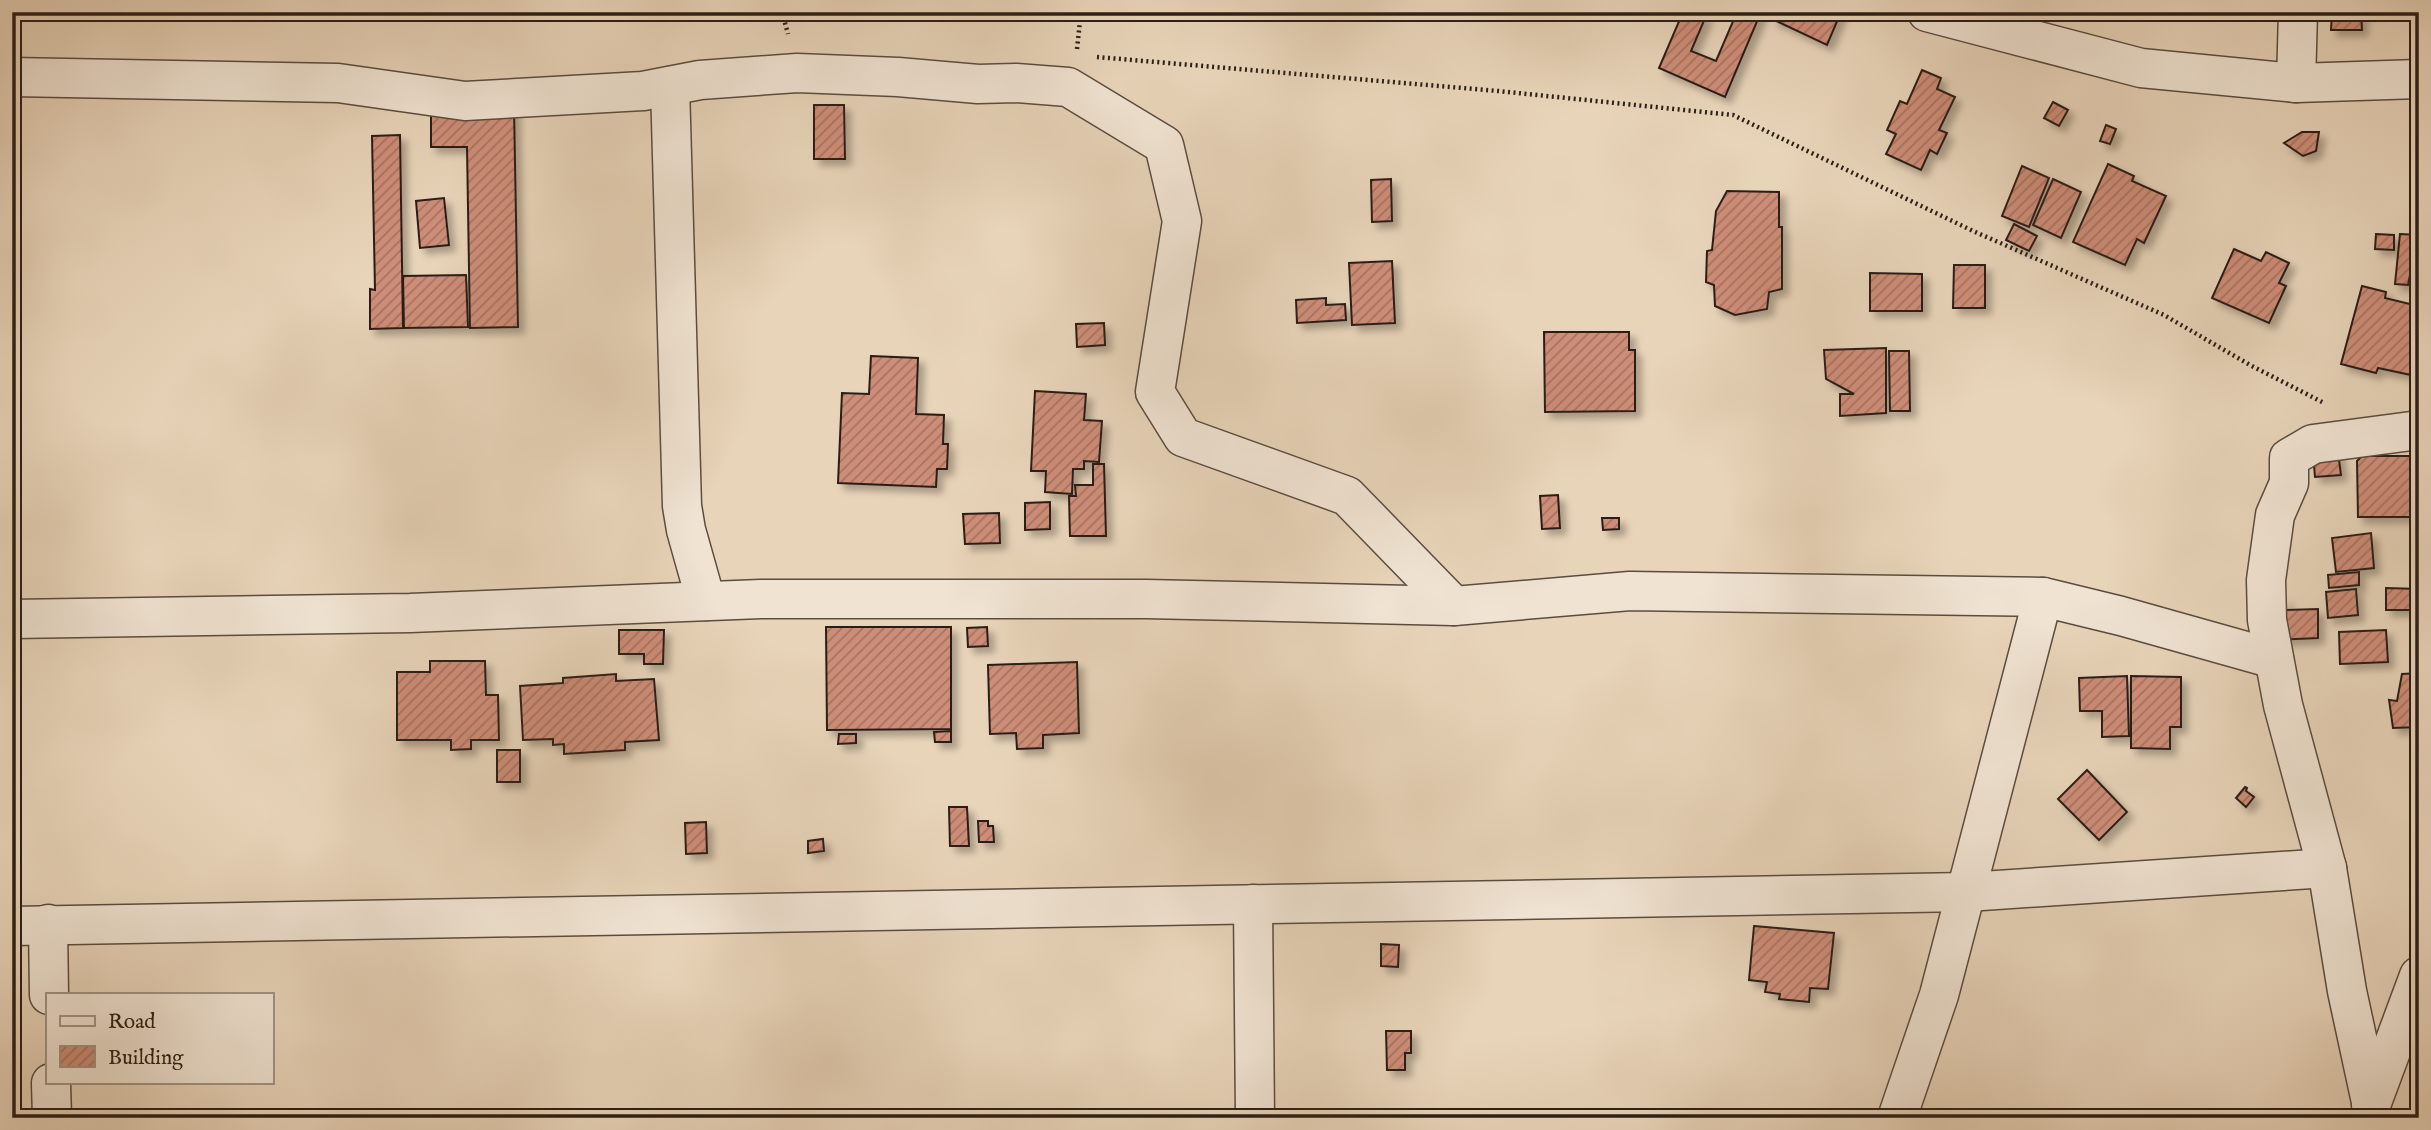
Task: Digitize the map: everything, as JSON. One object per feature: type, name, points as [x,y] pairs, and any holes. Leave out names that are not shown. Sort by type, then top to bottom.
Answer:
[{"type":"street","points":[[1927,12],[2141,68],[2296,83],[2419,79]]},
{"type":"street","points":[[2296,83],[2298,12]]},
{"type":"street","points":[[12,77],[338,83],[465,102],[643,91],[700,80],[797,73],[1068,87],[1164,145],[1182,221],[1155,392],[1183,437],[1347,496],[1454,606]]},
{"type":"street","points":[[670,86],[682,506],[706,601]]},
{"type":"street","points":[[2372,1110],[2347,991],[2327,868],[2283,705],[2267,620],[2266,580],[2275,514],[2289,482],[2289,458],[2313,444],[2419,430]]},
{"type":"street","points":[[12,619],[410,613],[761,599],[1146,598],[1454,606],[1630,591],[2043,597],[2274,659]]},
{"type":"street","points":[[1897,1118],[1939,995],[2043,597]]},
{"type":"street","points":[[48,993],[30,925],[1967,892],[2327,868]]},
{"type":"street","points":[[1254,904],[1255,1118]]},
{"type":"street","points":[[2372,1110],[2419,976]]},
{"type":"street","points":[[51,1084],[52,1118]]},
{"type":"path","points":[[1076,55],[1081,12]]},
{"type":"path","points":[[1090,56],[1498,91],[1733,115],[1973,231],[2164,315],[2250,365],[2325,404]]},
{"type":"building","points":[[1683,12],[1697,12],[1706,16],[1691,51],[1716,61],[1737,12],[1761,12],[1725,97],[1659,68]]},
{"type":"building","points":[[1775,12],[1841,12],[1827,45],[1772,19]]},
{"type":"building","points":[[2332,12],[2379,12],[2361,13],[2362,30],[2331,30]]},
{"type":"building","points":[[2419,14],[2419,33],[2413,34],[2410,15]]},
{"type":"building","points":[[1922,70],[1941,78],[1937,89],[1955,97],[1939,130],[1947,133],[1937,154],[1930,150],[1921,170],[1886,154],[1896,134],[1887,130],[1900,101],[1907,104]]},
{"type":"building","points":[[2053,102],[2068,110],[2059,126],[2044,118]]},
{"type":"building","points":[[814,105],[844,105],[845,159],[814,159]]},
{"type":"building","points":[[514,108],[518,327],[470,328],[467,147],[431,147],[431,109]]},
{"type":"building","points":[[2106,125],[2116,129],[2110,144],[2100,141]]},
{"type":"building","points":[[2302,132],[2319,132],[2316,151],[2303,156],[2284,143]]},
{"type":"building","points":[[400,135],[403,328],[370,329],[370,289],[375,290],[372,136]]},
{"type":"building","points":[[2108,164],[2134,176],[2132,181],[2166,196],[2144,243],[2137,239],[2125,265],[2073,242]]},
{"type":"building","points":[[2022,166],[2049,178],[2029,227],[2002,216]]},
{"type":"building","points":[[1391,179],[1392,221],[1372,222],[1371,180]]},
{"type":"building","points":[[2053,179],[2081,192],[2061,238],[2033,225]]},
{"type":"building","points":[[1727,191],[1779,192],[1782,289],[1769,292],[1767,309],[1735,315],[1715,306],[1714,285],[1706,282],[1707,251],[1712,250],[1716,211]]},
{"type":"building","points":[[444,198],[449,245],[420,248],[416,201]]},
{"type":"building","points":[[2014,224],[2037,236],[2029,251],[2006,240]]},
{"type":"building","points":[[2376,234],[2394,235],[2394,250],[2375,249]]},
{"type":"building","points":[[2400,234],[2419,235],[2419,276],[2410,275],[2408,285],[2395,284]]},
{"type":"building","points":[[2234,249],[2261,261],[2266,252],[2289,263],[2279,283],[2286,286],[2269,323],[2212,298]]},
{"type":"building","points":[[1392,261],[1395,323],[1352,325],[1349,263]]},
{"type":"building","points":[[1954,265],[1985,265],[1985,308],[1953,308]]},
{"type":"building","points":[[1870,273],[1922,274],[1922,311],[1870,311]]},
{"type":"building","points":[[466,275],[468,327],[404,328],[403,276]]},
{"type":"building","points":[[2362,286],[2386,292],[2385,298],[2414,305],[2411,316],[2419,318],[2419,344],[2411,375],[2378,368],[2376,373],[2341,364]]},
{"type":"building","points":[[1326,298],[1326,305],[1345,304],[1346,320],[1297,323],[1296,300]]},
{"type":"building","points":[[1104,323],[1105,345],[1077,347],[1076,324]]},
{"type":"building","points":[[1544,332],[1629,332],[1629,350],[1635,350],[1635,411],[1545,412]]},
{"type":"building","points":[[1886,348],[1886,413],[1840,416],[1840,394],[1854,394],[1826,379],[1824,350]]},
{"type":"building","points":[[1889,351],[1909,351],[1910,411],[1890,411]]},
{"type":"building","points":[[871,356],[918,358],[916,414],[944,415],[943,444],[948,444],[947,469],[937,469],[936,487],[838,483],[842,393],[869,394]]},
{"type":"building","points":[[1035,391],[1086,394],[1084,420],[1102,421],[1099,462],[1084,461],[1084,469],[1073,469],[1072,494],[1045,492],[1046,471],[1031,471]]},
{"type":"building","points":[[2338,452],[2341,475],[2315,477],[2313,454]]},
{"type":"building","points":[[2362,456],[2419,456],[2419,517],[2358,517],[2357,461]]},
{"type":"building","points":[[1093,464],[1104,464],[1106,536],[1070,536],[1069,496],[1076,496],[1075,485],[1093,485]]},
{"type":"building","points":[[1558,495],[1560,528],[1542,529],[1540,496]]},
{"type":"building","points":[[1050,502],[1050,529],[1025,530],[1025,503]]},
{"type":"building","points":[[999,513],[1000,543],[965,544],[963,514]]},
{"type":"building","points":[[1602,518],[1619,518],[1619,529],[1603,530]]},
{"type":"building","points":[[2371,533],[2374,568],[2336,572],[2332,538]]},
{"type":"building","points":[[2359,572],[2359,585],[2329,588],[2328,575]]},
{"type":"building","points":[[2386,588],[2419,589],[2419,610],[2386,610]]},
{"type":"building","points":[[2356,589],[2358,615],[2328,618],[2326,592]]},
{"type":"building","points":[[2285,596],[2286,610],[2318,609],[2318,638],[2274,640]]},
{"type":"building","points":[[826,627],[951,627],[951,729],[827,730]]},
{"type":"building","points":[[987,627],[988,646],[968,647],[967,628]]},
{"type":"building","points":[[619,630],[664,630],[663,664],[644,664],[644,654],[619,654]]},
{"type":"building","points":[[2386,630],[2388,662],[2340,664],[2339,632]]},
{"type":"building","points":[[430,661],[485,661],[486,695],[498,695],[499,740],[471,740],[471,749],[451,750],[451,740],[397,740],[397,672],[430,672]]},
{"type":"building","points":[[1077,662],[1079,733],[1043,735],[1043,748],[1017,749],[1016,733],[990,734],[988,665]]},
{"type":"building","points":[[2419,673],[2419,727],[2393,728],[2389,700],[2397,701],[2402,674]]},
{"type":"building","points":[[616,674],[616,681],[654,679],[659,740],[625,742],[625,750],[564,754],[564,744],[553,745],[553,739],[523,740],[520,686],[563,683],[563,678]]},
{"type":"building","points":[[2127,676],[2129,736],[2102,737],[2102,711],[2080,711],[2079,678]]},
{"type":"building","points":[[2131,676],[2181,677],[2181,727],[2170,727],[2170,749],[2131,748]]},
{"type":"building","points":[[951,731],[951,742],[935,742],[934,732]]},
{"type":"building","points":[[839,734],[856,734],[856,743],[838,744]]},
{"type":"building","points":[[497,750],[520,750],[520,782],[497,782]]},
{"type":"building","points":[[2087,770],[2127,812],[2099,840],[2058,799]]},
{"type":"building","points":[[2245,787],[2254,797],[2246,807],[2236,798]]},
{"type":"building","points":[[949,807],[967,807],[969,846],[950,846]]},
{"type":"building","points":[[978,821],[988,821],[988,826],[993,826],[994,842],[979,842]]},
{"type":"building","points":[[706,822],[707,853],[686,854],[685,823]]},
{"type":"building","points":[[823,839],[824,851],[808,853],[808,841]]},
{"type":"building","points":[[1754,926],[1834,933],[1828,989],[1810,988],[1809,1002],[1779,999],[1780,994],[1765,992],[1767,982],[1749,980]]},
{"type":"building","points":[[1381,944],[1399,945],[1398,967],[1381,966]]},
{"type":"building","points":[[1386,1031],[1411,1031],[1411,1053],[1405,1053],[1405,1070],[1387,1070]]},
{"type":"building","points":[[2419,1037],[2419,1118],[2411,1118],[2410,1038]]}]
